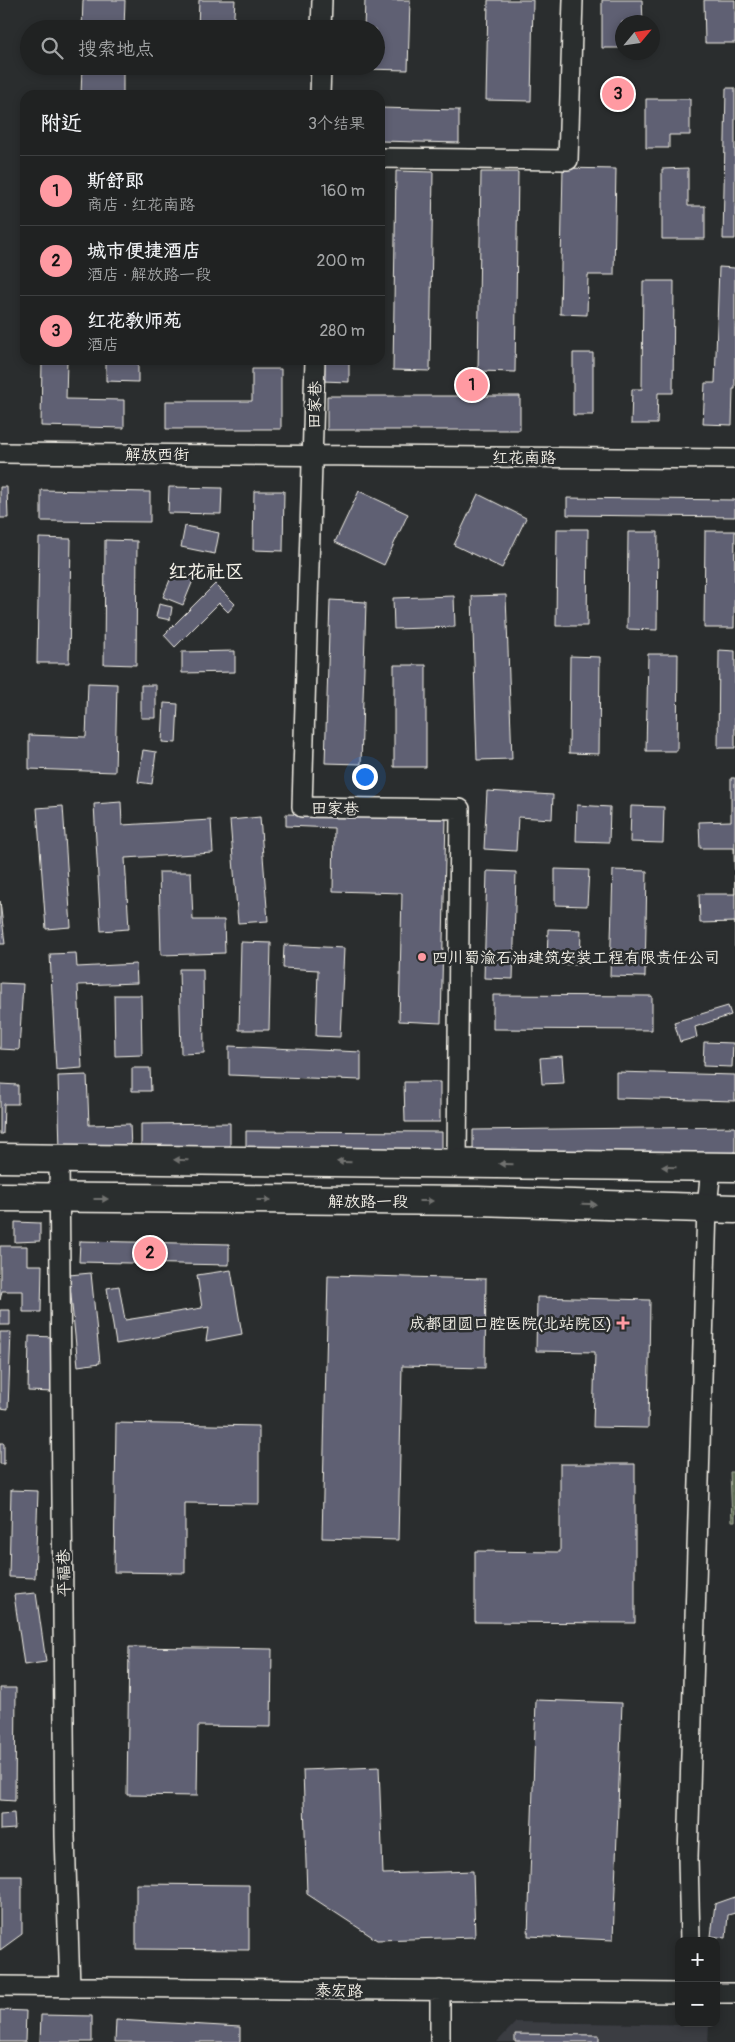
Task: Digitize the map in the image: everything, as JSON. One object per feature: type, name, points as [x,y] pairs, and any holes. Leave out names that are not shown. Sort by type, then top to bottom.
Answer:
[{"type":"main road","points":[[0,1158],[723,1168]]},
{"type":"main road","name":"解放路一段","points":[[0,1197],[59,1199],[478,1201],[735,1209]]},
{"type":"street","points":[[321,20],[322,0]]},
{"type":"street","points":[[385,158],[568,160],[573,0]]},
{"type":"street","points":[[320,90],[321,75]]},
{"type":"street","name":"田家巷","points":[[315,365],[302,807],[460,809],[457,1163]]},
{"type":"street","name":"解放西街","points":[[0,453],[313,456]]},
{"type":"street","name":"红花南路","points":[[313,456],[735,459]]},
{"type":"street","name":"平福巷","points":[[59,1159],[65,1836],[70,1987]]},
{"type":"street","points":[[690,1937],[688,1858],[707,1208],[723,1168]]},
{"type":"street","name":"泰宏路","points":[[0,1986],[675,1993]]},
{"type":"street","points":[[440,1990],[440,2042]]},
{"type":"street","points":[[720,1993],[735,1993]]},
{"type":"shaded area","points":[[516,2022],[675,2024],[675,2027],[709,2027],[708,2042],[497,2042]]},
{"type":"green space","points":[[730,1472],[735,1472],[735,1521],[732,1521]]},
{"type":"building","points":[[83,0],[125,0],[124,20],[82,20]]},
{"type":"building","points":[[199,0],[235,0],[234,20],[198,20]]},
{"type":"building","points":[[365,0],[410,0],[408,70],[385,69],[385,20],[364,20]]},
{"type":"building","points":[[488,0],[533,0],[531,101],[486,100]]},
{"type":"building","points":[[602,0],[642,0],[643,15],[615,15],[615,48],[602,48]]},
{"type":"building","points":[[704,0],[735,0],[735,43],[705,43]]},
{"type":"building","points":[[82,75],[123,75],[123,90],[81,90]]},
{"type":"building","points":[[726,88],[735,88],[735,239],[723,239]]},
{"type":"building","points":[[646,99],[690,99],[690,135],[669,135],[669,148],[646,148]]},
{"type":"building","points":[[385,108],[459,110],[459,143],[385,141]]},
{"type":"building","points":[[563,168],[616,169],[614,275],[588,275],[587,315],[560,314]]},
{"type":"building","points":[[688,168],[688,206],[705,206],[705,239],[662,239],[662,169]]},
{"type":"building","points":[[396,171],[433,172],[430,371],[393,370]]},
{"type":"building","points":[[481,172],[518,172],[515,372],[478,371]]},
{"type":"building","points":[[719,267],[735,268],[735,389],[733,389],[732,425],[703,424],[705,383],[715,383]]},
{"type":"building","points":[[643,281],[674,281],[673,393],[658,393],[657,424],[631,424],[632,389],[642,389]]},
{"type":"building","points":[[573,353],[593,353],[593,415],[573,415]]},
{"type":"building","points":[[42,365],[67,365],[66,399],[124,400],[124,428],[41,426]]},
{"type":"building","points":[[106,365],[138,365],[138,382],[106,381]]},
{"type":"building","points":[[323,365],[349,365],[349,382],[322,381]]},
{"type":"building","points":[[252,369],[281,369],[281,429],[166,429],[166,401],[252,401]]},
{"type":"building","points":[[327,396],[520,396],[520,430],[327,430]]},
{"type":"building","points":[[0,487],[7,487],[8,518],[0,518]]},
{"type":"building","points":[[169,487],[222,488],[221,514],[168,513]]},
{"type":"building","points":[[41,490],[150,492],[150,522],[41,521]]},
{"type":"building","points":[[254,491],[284,491],[283,551],[253,550]]},
{"type":"building","points":[[359,491],[408,514],[384,565],[335,542]]},
{"type":"building","points":[[478,494],[526,518],[502,568],[454,545]]},
{"type":"building","points":[[567,498],[735,500],[735,517],[567,515]]},
{"type":"building","points":[[185,526],[219,533],[215,554],[181,547]]},
{"type":"building","points":[[557,529],[588,529],[587,626],[556,626]]},
{"type":"building","points":[[705,531],[735,531],[734,628],[704,628]]},
{"type":"building","points":[[628,532],[658,532],[657,630],[627,629]]},
{"type":"building","points":[[39,538],[71,539],[69,663],[37,663]]},
{"type":"building","points":[[105,540],[137,541],[136,665],[104,664]]},
{"type":"building","points":[[174,570],[194,578],[183,605],[163,597]]},
{"type":"building","points":[[215,584],[235,604],[228,612],[219,603],[175,647],[164,635]]},
{"type":"building","points":[[506,595],[512,759],[477,760],[472,596]]},
{"type":"building","points":[[454,596],[455,627],[394,629],[393,598]]},
{"type":"building","points":[[330,600],[366,602],[361,764],[325,763]]},
{"type":"building","points":[[159,604],[172,607],[170,620],[156,617]]},
{"type":"building","points":[[719,650],[735,651],[735,748],[718,748]]},
{"type":"building","points":[[235,651],[235,672],[182,673],[182,652]]},
{"type":"building","points":[[648,654],[678,654],[677,751],[646,751]]},
{"type":"building","points":[[570,656],[600,657],[599,754],[569,753]]},
{"type":"building","points":[[394,665],[426,665],[426,767],[394,767]]},
{"type":"building","points":[[88,683],[117,684],[115,772],[29,769],[29,735],[86,737]]},
{"type":"building","points":[[141,685],[156,685],[156,718],[141,718]]},
{"type":"building","points":[[164,703],[178,704],[176,743],[162,742]]},
{"type":"building","points":[[143,750],[156,752],[152,784],[138,782]]},
{"type":"building","points":[[731,778],[735,778],[735,894],[734,848],[700,848],[699,822],[731,821]]},
{"type":"building","points":[[487,791],[553,795],[552,819],[518,817],[516,851],[484,849]]},
{"type":"building","points":[[121,802],[122,825],[211,820],[213,853],[125,858],[129,929],[101,931],[94,804]]},
{"type":"building","points":[[577,805],[610,807],[609,842],[576,841]]},
{"type":"building","points":[[63,806],[71,927],[46,929],[37,808]]},
{"type":"building","points":[[631,806],[664,807],[663,843],[630,842]]},
{"type":"building","name":"四川蜀渝石油建筑安装工程有限责任公司","points":[[286,814],[446,818],[441,1023],[399,1021],[402,893],[333,891],[334,828],[286,826]]},
{"type":"building","points":[[260,817],[268,921],[238,923],[230,820]]},
{"type":"building","points":[[555,869],[589,870],[587,906],[555,905]]},
{"type":"building","points":[[613,870],[647,871],[645,977],[610,976]]},
{"type":"building","points":[[487,871],[516,872],[513,979],[484,978]]},
{"type":"building","points":[[159,872],[191,872],[193,920],[224,920],[225,953],[161,955]]},
{"type":"building","points":[[699,894],[735,894],[735,922],[700,923]]},
{"type":"building","points":[[0,901],[5,944],[0,944]]},
{"type":"building","points":[[548,929],[581,930],[580,965],[547,964]]},
{"type":"building","points":[[241,942],[271,943],[269,1030],[239,1030]]},
{"type":"building","points":[[284,945],[344,948],[340,1037],[316,1036],[318,970],[283,968]]},
{"type":"building","points":[[76,953],[77,967],[136,964],[137,983],[78,985],[82,1068],[56,1070],[50,954]]},
{"type":"building","points":[[179,969],[203,969],[204,1053],[181,1054]]},
{"type":"building","points":[[0,983],[23,984],[19,1050],[0,1049]]},
{"type":"building","points":[[114,995],[141,995],[142,1055],[115,1056]]},
{"type":"building","points":[[493,995],[652,996],[652,1030],[493,1029]]},
{"type":"building","points":[[728,1006],[731,1015],[695,1027],[697,1037],[680,1042],[674,1022]]},
{"type":"building","points":[[704,1042],[733,1043],[732,1067],[703,1066]]},
{"type":"building","points":[[229,1046],[361,1052],[361,1080],[229,1075]]},
{"type":"building","points":[[562,1056],[564,1083],[542,1084],[540,1058]]},
{"type":"building","points":[[132,1068],[150,1068],[151,1091],[132,1091]]},
{"type":"building","points":[[616,1072],[735,1075],[735,1101],[616,1098]]},
{"type":"building","points":[[87,1075],[89,1125],[130,1124],[131,1150],[60,1151],[58,1076]]},
{"type":"building","points":[[404,1082],[440,1082],[440,1122],[405,1122]]},
{"type":"building","points":[[0,1084],[18,1085],[18,1104],[4,1104],[3,1134],[0,1134]]},
{"type":"building","points":[[230,1123],[230,1150],[141,1151],[141,1124]]},
{"type":"building","points":[[735,1127],[735,1153],[473,1157],[473,1130]]},
{"type":"building","points":[[246,1131],[442,1132],[442,1153],[246,1153]]},
{"type":"building","points":[[15,1222],[40,1223],[40,1241],[15,1242]]},
{"type":"building","points":[[80,1241],[229,1244],[229,1265],[79,1262]]},
{"type":"building","points":[[0,1246],[27,1246],[27,1265],[42,1265],[41,1312],[23,1312],[23,1291],[2,1291],[0,1300]]},
{"type":"building","points":[[231,1270],[242,1334],[206,1341],[208,1328],[116,1344],[107,1288],[119,1286],[125,1320],[202,1308],[197,1275]]},
{"type":"building","points":[[91,1273],[100,1363],[78,1366],[69,1275]]},
{"type":"building","points":[[328,1275],[486,1279],[485,1368],[402,1366],[398,1540],[322,1538]]},
{"type":"building","points":[[537,1297],[650,1300],[648,1428],[593,1427],[595,1352],[536,1351]]},
{"type":"building","points":[[0,1310],[10,1310],[10,1325],[0,1325]]},
{"type":"building","points":[[0,1332],[11,1332],[8,1409],[0,1408]]},
{"type":"building","points":[[29,1336],[54,1337],[53,1392],[28,1391]]},
{"type":"building","points":[[116,1423],[259,1426],[259,1504],[185,1503],[185,1573],[114,1572]]},
{"type":"building","points":[[0,1443],[4,1443],[4,1464],[0,1464]]},
{"type":"building","points":[[560,1464],[635,1464],[635,1623],[475,1622],[475,1551],[560,1552]]},
{"type":"building","points":[[11,1490],[38,1491],[35,1578],[9,1577]]},
{"type":"building","points":[[36,1593],[46,1662],[24,1665],[14,1595]]},
{"type":"building","points":[[129,1647],[272,1649],[271,1727],[198,1726],[197,1796],[127,1795]]},
{"type":"building","points":[[0,1688],[16,1688],[15,1801],[0,1800]]},
{"type":"building","points":[[536,1700],[622,1703],[613,1940],[528,1936]]},
{"type":"building","points":[[379,1767],[383,1874],[473,1871],[475,1937],[377,1940],[307,1894],[303,1770]]},
{"type":"building","points":[[14,1813],[15,1829],[0,1830],[0,1814]]},
{"type":"building","points":[[0,1876],[22,1876],[22,1934],[0,1950]]},
{"type":"building","points":[[136,1884],[249,1885],[249,1950],[136,1949]]},
{"type":"building","points":[[735,1897],[735,1913],[728,1915],[726,1938],[711,1936],[715,1904]]},
{"type":"building","points":[[0,2010],[26,2011],[25,2042],[0,2042]]},
{"type":"building","points":[[41,2015],[92,2016],[92,2042],[40,2042]]},
{"type":"building","points":[[116,2020],[240,2027],[240,2042],[115,2042]]},
{"type":"building","points":[[515,2034],[599,2035],[599,2042],[515,2042]]},
{"type":"place","name":"红花教师苑","points":[[618,94]]},
{"type":"place","name":"斯舒郎","points":[[472,385]]},
{"type":"place","name":"四川蜀渝石油建筑安装工程有限责任公司","points":[[422,957]]},
{"type":"place","name":"城市便捷酒店","points":[[150,1253]]},
{"type":"place","name":"成都团圆口腔医院(北站院区)","points":[[623,1323]]},
{"type":"district","name":"红花社区","points":[[206,571]]}]
